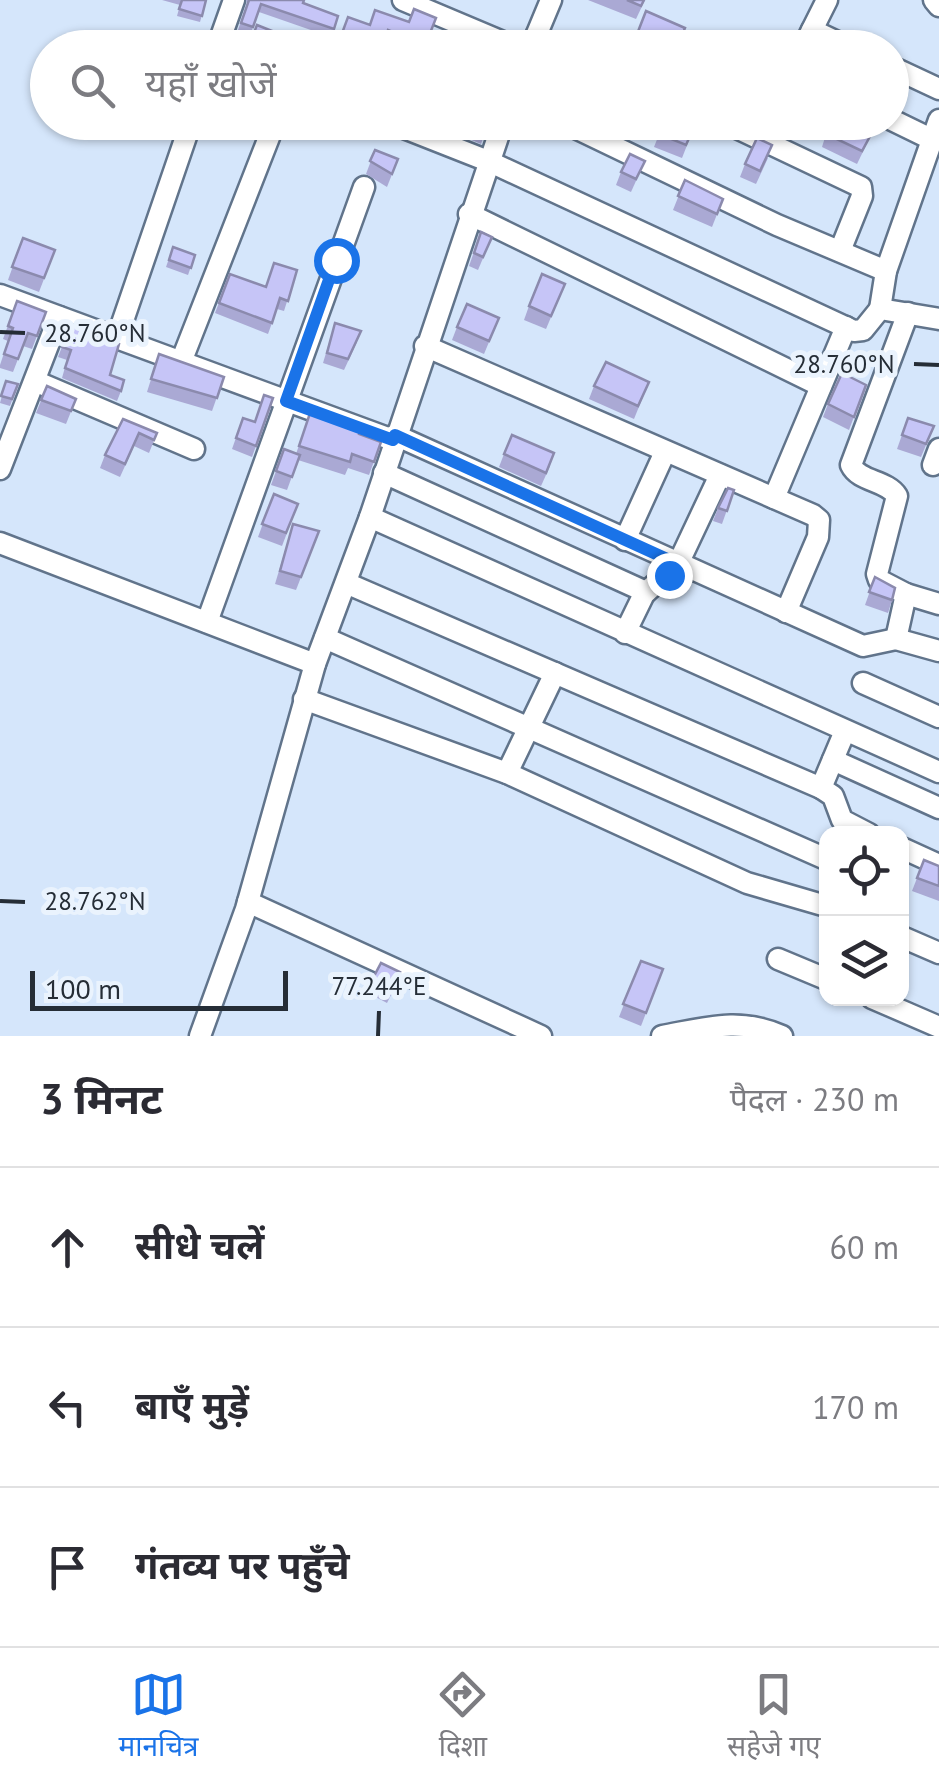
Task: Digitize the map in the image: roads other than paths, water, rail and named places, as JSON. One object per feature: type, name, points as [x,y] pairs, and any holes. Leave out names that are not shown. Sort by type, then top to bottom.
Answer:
[{"type":"street","points":[[223,30],[234,0]]},
{"type":"street","points":[[403,0],[474,30]]},
{"type":"street","points":[[539,30],[551,0]]},
{"type":"street","points":[[812,30],[827,0]]},
{"type":"street","points":[[934,0],[939,6]]},
{"type":"street","points":[[909,75],[939,89]]},
{"type":"street","points":[[435,140],[846,327],[864,330],[880,309],[886,271],[935,129],[909,124]]},
{"type":"street","points":[[117,338],[185,140]]},
{"type":"street","points":[[181,362],[268,140]]},
{"type":"street","points":[[200,1036],[248,902],[304,699],[370,518],[424,346],[496,140]]},
{"type":"street","points":[[601,140],[886,271]]},
{"type":"street","points":[[762,140],[861,187],[862,196],[840,252]]},
{"type":"street","points":[[208,622],[364,187]]},
{"type":"street","points":[[469,214],[847,381]]},
{"type":"street","points":[[0,295],[394,438],[863,646],[896,638],[939,651]]},
{"type":"street","points":[[880,309],[939,319]]},
{"type":"street","points":[[774,498],[847,381],[908,313]]},
{"type":"street","points":[[0,469],[60,317]]},
{"type":"street","points":[[846,327],[851,465],[855,473],[896,492],[877,574],[879,580],[939,604]]},
{"type":"street","points":[[424,346],[812,515],[820,528],[786,612]]},
{"type":"street","points":[[37,382],[194,449]]},
{"type":"street","points":[[625,540],[665,452]]},
{"type":"street","points":[[384,473],[646,592]]},
{"type":"street","points":[[624,633],[646,592],[678,564],[720,474]]},
{"type":"street","points":[[370,518],[939,772]]},
{"type":"street","points":[[0,542],[316,664]]},
{"type":"street","points":[[346,583],[821,788],[833,796],[842,820],[854,826]]},
{"type":"street","points":[[896,638],[906,594]]},
{"type":"street","points":[[325,638],[819,855]]},
{"type":"street","points":[[507,773],[555,673]]},
{"type":"street","points":[[863,684],[939,717]]},
{"type":"street","points":[[304,699],[507,773],[747,883],[819,904]]},
{"type":"street","points":[[821,788],[845,732]]},
{"type":"street","points":[[833,760],[939,808]]},
{"type":"street","points":[[909,851],[939,864]]},
{"type":"street","points":[[248,902],[541,1036]]},
{"type":"street","points":[[909,941],[939,953]]},
{"type":"street","points":[[778,959],[819,976]]},
{"type":"street","points":[[890,1006],[939,1027]]},
{"type":"street","points":[[662,1036],[737,1022],[757,1024],[782,1036]]}]
